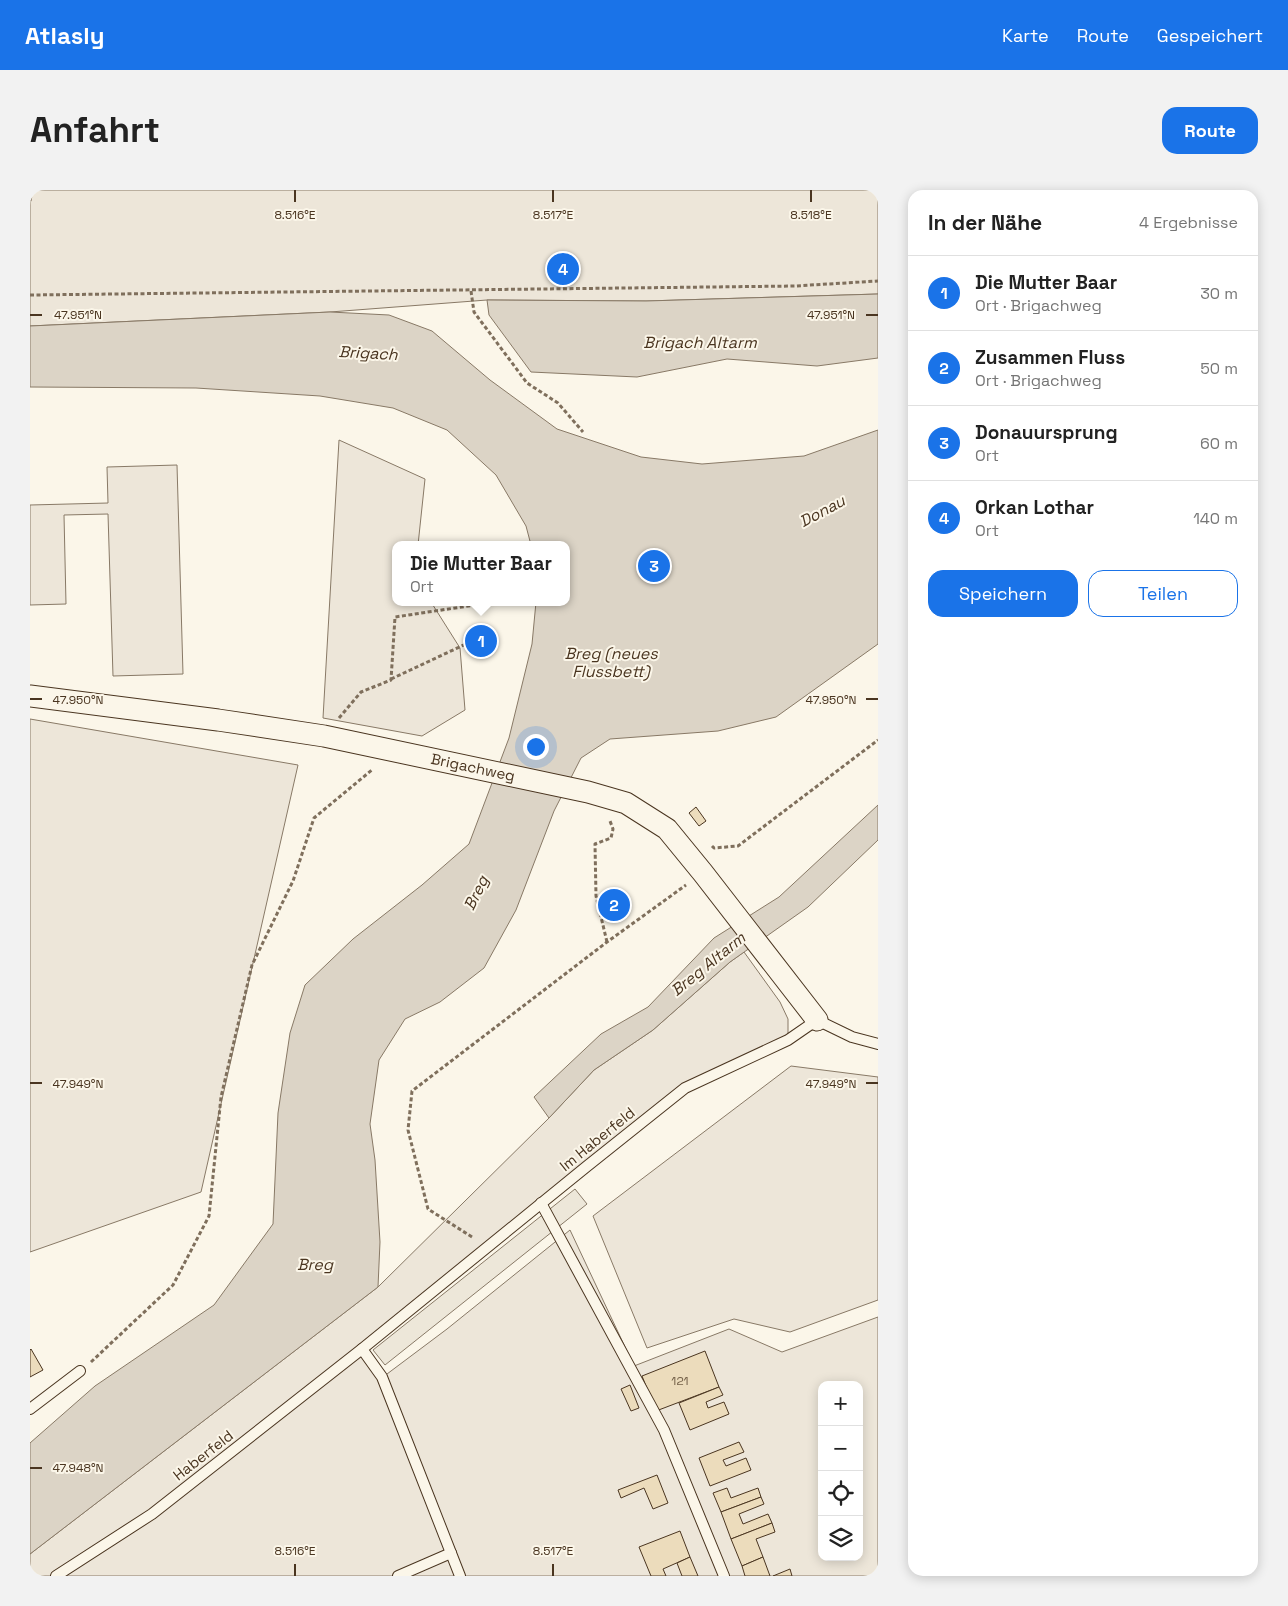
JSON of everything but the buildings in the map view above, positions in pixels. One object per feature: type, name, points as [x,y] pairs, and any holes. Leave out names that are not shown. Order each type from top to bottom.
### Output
[{"type":"street","name":"Brigachweg","points":[[30,696],[324,736],[472,766],[626,803],[667,830],[703,873],[791,989],[817,1020]]},
{"type":"lane","points":[[817,1020],[852,1036],[878,1044]]},
{"type":"lane","name":"Im Haberfeld","points":[[362,1349],[685,1088],[788,1040],[817,1020]]},
{"type":"lane","points":[[541,1203],[664,1430],[724,1576]]},
{"type":"lane","points":[[362,1349],[382,1377],[460,1576]]},
{"type":"lane","name":"Haberfeld","points":[[56,1576],[152,1514],[362,1349]]},
{"type":"lane","points":[[30,1409],[80,1371]]},
{"type":"lane","points":[[398,1576],[451,1553]]},
{"type":"path","points":[[30,201],[32,190]]},
{"type":"path","points":[[30,295],[796,286],[878,281]]},
{"type":"path","points":[[470,291],[474,312],[526,383],[558,403],[583,432]]},
{"type":"path","points":[[391,680],[395,617],[468,606]]},
{"type":"path","points":[[324,736],[361,692],[391,680],[483,636]]},
{"type":"path","points":[[708,843],[714,848],[738,846],[878,740]]},
{"type":"path","points":[[80,1371],[173,1286],[209,1216],[222,1097],[252,965],[293,880],[314,818],[394,751]]},
{"type":"path","points":[[594,794],[613,829],[611,838],[595,844],[596,896],[607,942]]},
{"type":"path","points":[[488,1248],[428,1209],[408,1130],[412,1091],[607,942],[703,873]]},
{"type":"shaded area","points":[[30,190],[878,190],[878,294],[646,301],[487,300],[330,312],[30,326]]},
{"type":"shaded area","points":[[339,440],[425,479],[418,541],[392,541],[392,606],[434,606],[460,648],[465,710],[422,736],[323,718]]},
{"type":"shaded area","points":[[177,465],[183,674],[113,676],[108,514],[64,515],[66,604],[30,605],[30,505],[108,503],[107,467]]},
{"type":"shaded area","points":[[30,719],[298,765],[201,1192],[30,1252]]},
{"type":"shaded area","points":[[744,952],[780,1002],[788,1019],[788,1040],[685,1088],[363,1349],[383,1377],[447,1329],[570,1230],[634,1366],[729,1329],[782,1352],[878,1317],[878,1576],[30,1576],[30,1554],[378,1287],[549,1118],[594,1070],[653,1030],[730,962]]},
{"type":"shaded area","points":[[791,1066],[878,1077],[878,1300],[790,1332],[734,1319],[647,1348],[593,1216]]},
{"type":"shaded area","points":[[575,1189],[587,1204],[385,1365],[373,1350]]},
{"type":"water","name":"Brigach Altarm","points":[[878,294],[878,358],[817,366],[727,359],[637,377],[531,372],[489,315],[487,300],[646,301]]},
{"type":"water","points":[[330,312],[389,315],[432,331],[490,380],[557,429],[641,457],[702,464],[804,456],[878,430],[878,644],[776,717],[718,731],[610,739],[581,758],[554,811],[516,910],[484,968],[440,1002],[405,1019],[379,1060],[370,1124],[375,1160],[380,1242],[378,1287],[30,1554],[30,1443],[95,1386],[214,1305],[273,1224],[278,1113],[290,1033],[305,985],[353,939],[422,885],[469,844],[509,738],[532,644],[536,606],[570,606],[570,541],[530,541],[526,526],[496,475],[447,430],[393,408],[320,396],[196,388],[30,387],[30,326]]},
{"type":"water","name":"Breg Altarm","points":[[878,805],[878,840],[808,907],[730,962],[653,1030],[594,1070],[549,1118],[534,1097],[601,1034],[648,1007],[714,938],[779,897]]},
{"type":"place","name":"Orkan Lothar","points":[[563,269]]},
{"type":"place","name":"Donauursprung","points":[[654,566]]},
{"type":"place","name":"Die Mutter Baar","points":[[481,641]]},
{"type":"place","name":"Zusammen Fluss","points":[[614,905]]},
{"type":"water label","name":"Brigach","points":[[368,353]]},
{"type":"water label","name":"Donau","points":[[822,511]]},
{"type":"water label","name":"Breg (neues Flussbett)","points":[[611,662]]},
{"type":"water label","name":"Breg","points":[[476,893]]},
{"type":"water label","name":"Breg","points":[[315,1264]]}]
